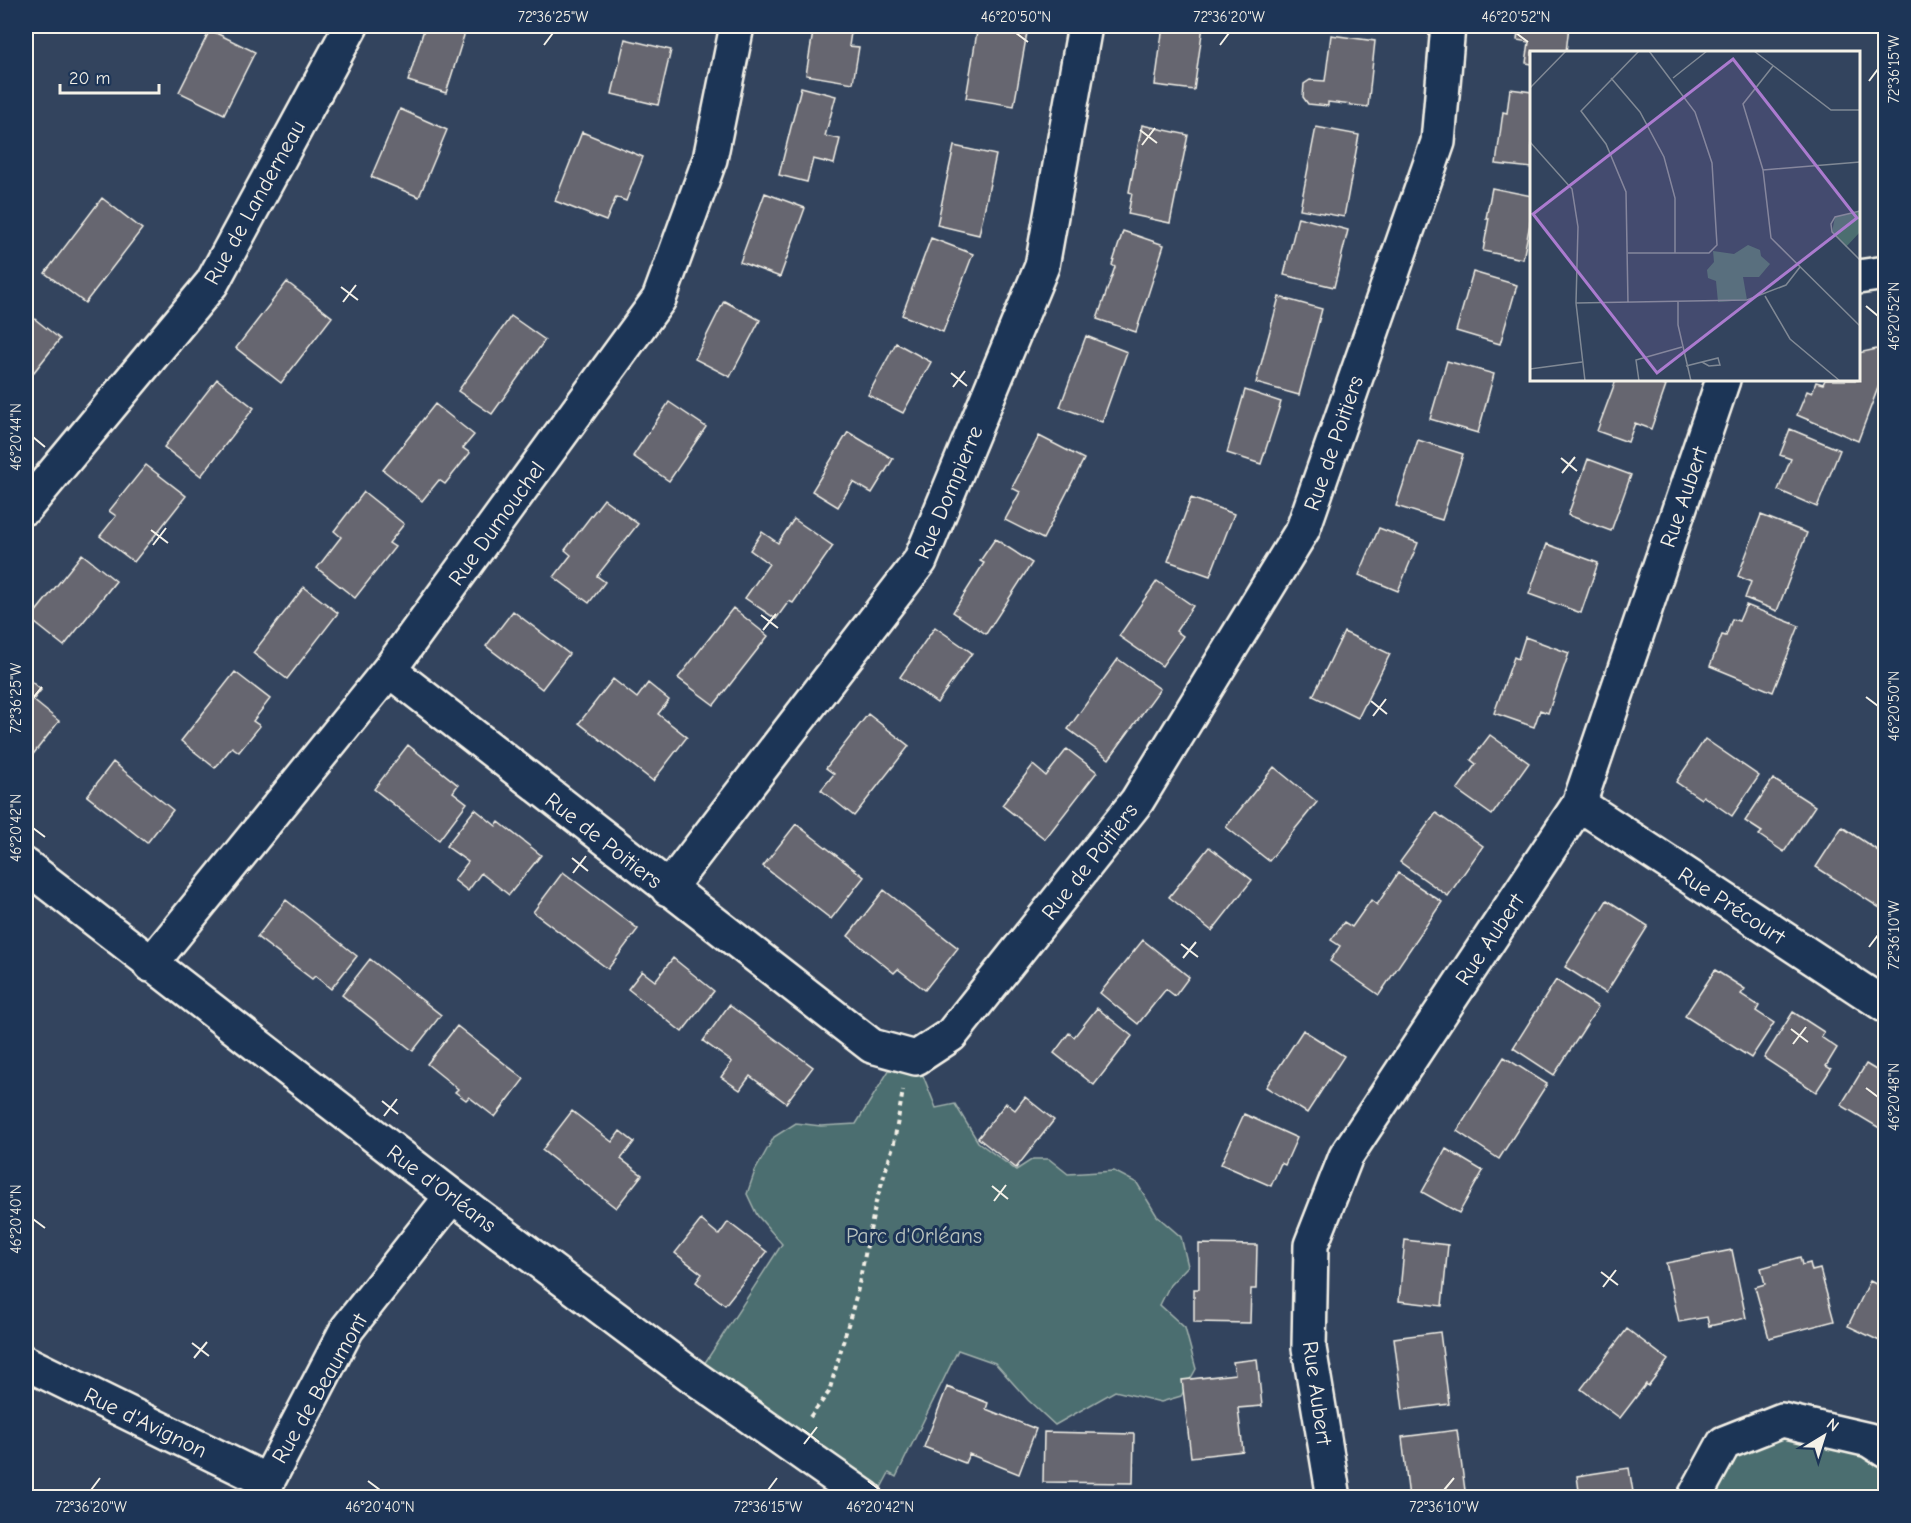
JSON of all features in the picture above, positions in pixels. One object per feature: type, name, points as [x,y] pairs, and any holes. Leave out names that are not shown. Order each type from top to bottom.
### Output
[{"type":"street","name":"Rue de Landerneau","points":[[26,507],[212,283],[351,26]]},
{"type":"street","name":"Rue Dumouchel","points":[[150,965],[389,670],[659,298],[710,159],[737,26]]},
{"type":"street","name":"Rue Dompierre","points":[[668,889],[920,561],[1042,267],[1085,26]]},
{"type":"street","name":"Rue de Poitiers","points":[[389,670],[872,1046],[916,1058],[951,1035],[1137,801],[1303,529],[1438,142],[1448,26]]},
{"type":"street","points":[[1860,277],[1886,273]]},
{"type":"street","name":"Rue Aubert","points":[[1334,1497],[1309,1348],[1311,1245],[1346,1156],[1579,804],[1723,381]]},
{"type":"street","name":"Rue Précourt","points":[[1579,804],[1886,1006]]},
{"type":"street","name":"Rue d'Orléans","points":[[26,866],[150,965],[452,1196],[695,1378],[866,1497]]},
{"type":"street","name":"Rue de Beaumont","points":[[263,1489],[347,1329],[452,1196]]},
{"type":"street","name":"Rue d'Avignon","points":[[26,1363],[263,1489]]},
{"type":"street","points":[[1694,1497],[1724,1443],[1782,1420],[1869,1440],[1886,1450]]},
{"type":"path","points":[[789,1445],[829,1392],[857,1293],[876,1202],[894,1143],[910,1056]]},
{"type":"green space","name":"Parc d'Orléans","points":[[899,1054],[916,1058],[936,1108],[955,1104],[978,1142],[1016,1170],[1033,1159],[1049,1159],[1068,1174],[1114,1171],[1137,1183],[1157,1216],[1181,1237],[1188,1266],[1170,1285],[1160,1305],[1185,1328],[1196,1369],[1181,1396],[1161,1402],[1115,1391],[1055,1425],[1028,1400],[995,1363],[958,1350],[896,1477],[889,1473],[876,1497],[695,1378],[782,1244],[757,1215],[747,1194],[755,1171],[774,1137],[796,1123],[821,1126],[856,1124]]},
{"type":"green space","points":[[1782,1420],[1885,1451],[1885,1497],[1694,1498],[1724,1443]]},
{"type":"building","points":[[425,26],[467,26],[446,93],[408,81]]},
{"type":"building","points":[[814,26],[852,26],[849,46],[859,47],[853,83],[806,75]]},
{"type":"building","points":[[978,26],[1027,33],[1014,106],[966,98]]},
{"type":"building","points":[[1163,26],[1203,26],[1194,90],[1155,85]]},
{"type":"building","points":[[1519,26],[1569,26],[1566,51],[1530,51],[1530,64],[1526,63],[1529,42],[1517,40]]},
{"type":"building","points":[[210,30],[255,52],[224,114],[179,92]]},
{"type":"building","points":[[1331,35],[1375,41],[1368,107],[1328,102],[1328,106],[1308,104],[1303,97],[1304,84],[1310,80],[1325,81]]},
{"type":"building","points":[[625,39],[671,50],[658,105],[612,94]]},
{"type":"building","points":[[801,87],[836,96],[825,136],[840,139],[834,164],[813,159],[807,182],[779,175]]},
{"type":"building","points":[[1510,89],[1530,92],[1530,168],[1496,164],[1503,112],[1507,113]]},
{"type":"building","points":[[400,109],[447,130],[419,197],[371,177]]},
{"type":"building","points":[[1142,125],[1188,135],[1170,223],[1128,214],[1132,193],[1129,192]]},
{"type":"building","points":[[1316,127],[1359,135],[1344,217],[1300,209]]},
{"type":"building","points":[[582,132],[643,157],[626,201],[616,197],[606,221],[555,201]]},
{"type":"building","points":[[954,146],[996,155],[979,235],[937,225]]},
{"type":"building","points":[[1492,188],[1530,196],[1530,224],[1523,259],[1483,251],[1489,218],[1486,218]]},
{"type":"building","points":[[765,193],[805,208],[780,277],[740,262]]},
{"type":"building","points":[[102,198],[142,229],[85,303],[45,273]]},
{"type":"building","points":[[1298,217],[1348,230],[1334,287],[1284,275]]},
{"type":"building","points":[[1123,231],[1164,245],[1136,332],[1097,319],[1115,267],[1112,265]]},
{"type":"building","points":[[931,238],[973,254],[943,332],[902,315]]},
{"type":"building","points":[[1473,272],[1517,285],[1500,344],[1456,331]]},
{"type":"building","points":[[287,282],[332,317],[281,383],[236,348]]},
{"type":"building","points":[[1279,297],[1322,309],[1299,395],[1256,383]]},
{"type":"building","points":[[724,301],[760,320],[730,377],[695,359]]},
{"type":"building","points":[[26,312],[60,339],[26,382]]},
{"type":"building","points":[[511,316],[545,340],[492,414],[458,391]]},
{"type":"building","points":[[1086,336],[1127,352],[1102,422],[1060,407]]},
{"type":"building","points":[[896,343],[931,362],[903,413],[868,395]]},
{"type":"building","points":[[1886,347],[1886,377],[1882,377],[1858,441],[1797,415],[1807,391],[1812,393],[1816,382],[1823,384],[1824,381],[1860,381],[1860,353]]},
{"type":"building","points":[[1447,361],[1494,374],[1478,433],[1430,419]]},
{"type":"building","points":[[217,379],[254,408],[201,476],[164,447]]},
{"type":"building","points":[[1616,381],[1651,381],[1666,386],[1651,429],[1635,423],[1628,442],[1597,431]]},
{"type":"building","points":[[1245,390],[1281,402],[1261,464],[1227,453]]},
{"type":"building","points":[[669,402],[706,427],[669,481],[633,456]]},
{"type":"building","points":[[435,404],[474,435],[463,448],[470,453],[445,484],[439,480],[422,501],[383,470]]},
{"type":"building","points":[[1790,429],[1840,450],[1817,507],[1778,490],[1791,459],[1780,455]]},
{"type":"building","points":[[848,432],[893,459],[872,493],[853,482],[838,507],[812,491]]},
{"type":"building","points":[[1039,436],[1084,459],[1043,539],[1005,520],[1020,492],[1012,488]]},
{"type":"building","points":[[1418,440],[1463,454],[1442,520],[1396,506]]},
{"type":"building","points":[[1588,459],[1631,475],[1611,531],[1568,515]]},
{"type":"building","points":[[146,465],[186,496],[134,562],[100,536],[116,516],[109,511]]},
{"type":"building","points":[[364,492],[404,524],[389,543],[395,547],[355,598],[317,568],[341,537],[334,531]]},
{"type":"building","points":[[1191,498],[1234,514],[1210,576],[1168,561]]},
{"type":"building","points":[[604,499],[638,524],[597,576],[605,582],[589,603],[554,577],[571,555],[565,550]]},
{"type":"building","points":[[1761,515],[1807,533],[1777,611],[1745,598],[1751,582],[1738,576]]},
{"type":"building","points":[[794,519],[833,546],[793,603],[789,601],[776,619],[745,598],[769,564],[750,550],[762,532],[778,543]]},
{"type":"building","points":[[1379,528],[1418,543],[1398,591],[1359,575]]},
{"type":"building","points":[[995,539],[1032,563],[986,634],[953,612],[984,563],[980,561]]},
{"type":"building","points":[[1547,544],[1598,563],[1581,613],[1529,594]]},
{"type":"building","points":[[82,554],[116,581],[64,646],[30,619]]},
{"type":"building","points":[[1157,581],[1193,606],[1176,631],[1183,636],[1162,666],[1119,636]]},
{"type":"building","points":[[304,587],[338,613],[287,679],[253,653]]},
{"type":"building","points":[[1746,605],[1799,626],[1773,692],[1710,666],[1722,635],[1726,636],[1732,619],[1739,621]]},
{"type":"building","points":[[733,608],[768,636],[714,705],[678,678]]},
{"type":"building","points":[[513,611],[569,654],[542,689],[486,646]]},
{"type":"building","points":[[935,627],[972,653],[937,703],[900,677]]},
{"type":"building","points":[[1344,632],[1390,654],[1358,718],[1313,696]]},
{"type":"building","points":[[1525,637],[1569,653],[1548,713],[1540,710],[1534,727],[1494,713],[1514,657],[1518,659]]},
{"type":"building","points":[[1118,659],[1160,689],[1109,759],[1068,729]]},
{"type":"building","points":[[235,672],[270,699],[253,721],[260,726],[239,752],[232,747],[215,768],[181,741]]},
{"type":"building","points":[[26,677],[41,690],[33,700],[59,721],[31,757],[26,753]]},
{"type":"building","points":[[613,679],[637,698],[648,683],[669,700],[658,714],[687,737],[653,781],[579,723]]},
{"type":"building","points":[[868,714],[909,746],[854,816],[821,790],[834,774],[826,768]]},
{"type":"building","points":[[1490,735],[1529,763],[1492,815],[1457,790],[1476,764],[1471,760]]},
{"type":"building","points":[[1705,739],[1759,776],[1732,816],[1703,796],[1701,799],[1676,782]]},
{"type":"building","points":[[408,745],[458,785],[453,792],[467,803],[439,840],[374,789]]},
{"type":"building","points":[[1067,749],[1097,772],[1045,839],[1002,805],[1033,765],[1046,776]]},
{"type":"building","points":[[113,762],[173,810],[147,843],[87,796]]},
{"type":"building","points":[[1274,767],[1317,802],[1269,861],[1226,827]]},
{"type":"building","points":[[1773,779],[1815,806],[1784,852],[1759,835],[1762,832],[1745,821]]},
{"type":"building","points":[[475,809],[496,826],[499,822],[541,855],[509,895],[481,873],[468,891],[454,880],[468,862],[446,846]]},
{"type":"building","points":[[1436,813],[1483,846],[1448,896],[1400,862]]},
{"type":"building","points":[[796,824],[864,877],[831,919],[763,866]]},
{"type":"building","points":[[1842,827],[1886,856],[1886,912],[1816,867]]},
{"type":"building","points":[[1209,847],[1252,880],[1212,931],[1169,897]]},
{"type":"building","points":[[563,872],[638,929],[608,969],[533,912]]},
{"type":"building","points":[[1398,873],[1442,902],[1379,995],[1330,961],[1340,946],[1331,940],[1344,922],[1352,927],[1371,900],[1377,905]]},
{"type":"building","points":[[884,890],[958,948],[925,990],[898,969],[894,973],[848,936]]},
{"type":"building","points":[[286,900],[357,956],[331,989],[315,976],[312,979],[257,937]]},
{"type":"building","points":[[1607,900],[1648,926],[1606,993],[1565,967]]},
{"type":"building","points":[[1143,940],[1189,977],[1175,996],[1166,989],[1138,1024],[1100,993]]},
{"type":"building","points":[[673,958],[714,991],[682,1032],[628,989],[642,971],[655,981]]},
{"type":"building","points":[[370,959],[441,1015],[413,1051],[342,995]]},
{"type":"building","points":[[1715,970],[1745,989],[1741,994],[1759,1006],[1756,1011],[1774,1023],[1751,1058],[1685,1016]]},
{"type":"building","points":[[1556,980],[1598,1007],[1554,1075],[1513,1048]]},
{"type":"building","points":[[729,1005],[813,1067],[786,1103],[750,1076],[740,1090],[721,1077],[732,1062],[703,1041]]},
{"type":"building","points":[[1097,1008],[1132,1036],[1094,1085],[1054,1053],[1069,1033],[1074,1037]]},
{"type":"building","points":[[1793,1012],[1824,1032],[1821,1037],[1837,1048],[1826,1066],[1831,1069],[1816,1092],[1764,1058]]},
{"type":"building","points":[[457,1026],[524,1079],[495,1117],[469,1097],[466,1100],[455,1092],[458,1089],[427,1064]]},
{"type":"building","points":[[1303,1030],[1344,1056],[1307,1113],[1266,1087]]},
{"type":"building","points":[[1504,1057],[1547,1084],[1499,1159],[1457,1131]]},
{"type":"building","points":[[1866,1064],[1886,1076],[1886,1132],[1841,1105]]},
{"type":"building","points":[[1025,1097],[1054,1120],[1016,1168],[978,1138],[1006,1103],[1015,1110]]},
{"type":"building","points":[[572,1111],[612,1142],[620,1131],[634,1142],[621,1159],[642,1175],[616,1208],[542,1150]]},
{"type":"building","points":[[1244,1114],[1297,1138],[1285,1165],[1281,1163],[1271,1186],[1221,1164]]},
{"type":"building","points":[[1446,1149],[1483,1171],[1459,1213],[1422,1192]]},
{"type":"building","points":[[701,1220],[719,1235],[728,1222],[767,1252],[725,1305],[696,1282],[702,1274],[675,1253]]},
{"type":"building","points":[[1405,1240],[1448,1245],[1442,1306],[1399,1301]]},
{"type":"building","points":[[1199,1244],[1257,1245],[1256,1289],[1251,1289],[1250,1323],[1194,1322],[1194,1289],[1199,1289]]},
{"type":"building","points":[[1732,1250],[1746,1318],[1709,1326],[1707,1317],[1679,1322],[1666,1263]]},
{"type":"building","points":[[1800,1257],[1802,1265],[1810,1263],[1812,1271],[1820,1269],[1834,1321],[1769,1338],[1755,1287],[1765,1284],[1761,1268]]},
{"type":"building","points":[[1870,1281],[1886,1289],[1886,1344],[1848,1326]]},
{"type":"building","points":[[1627,1329],[1668,1360],[1620,1418],[1581,1389]]},
{"type":"building","points":[[1440,1332],[1449,1404],[1403,1410],[1394,1338]]},
{"type":"building","points":[[1257,1359],[1262,1406],[1238,1408],[1243,1451],[1191,1457],[1182,1380],[1235,1374],[1233,1362]]},
{"type":"building","points":[[947,1387],[988,1403],[986,1409],[1036,1429],[1019,1474],[969,1454],[965,1463],[924,1447]]},
{"type":"building","points":[[1457,1430],[1466,1498],[1409,1498],[1402,1437]]},
{"type":"building","points":[[1044,1432],[1134,1434],[1133,1483],[1043,1482]]},
{"type":"building","points":[[1629,1468],[1634,1498],[1580,1498],[1577,1476]]}]
